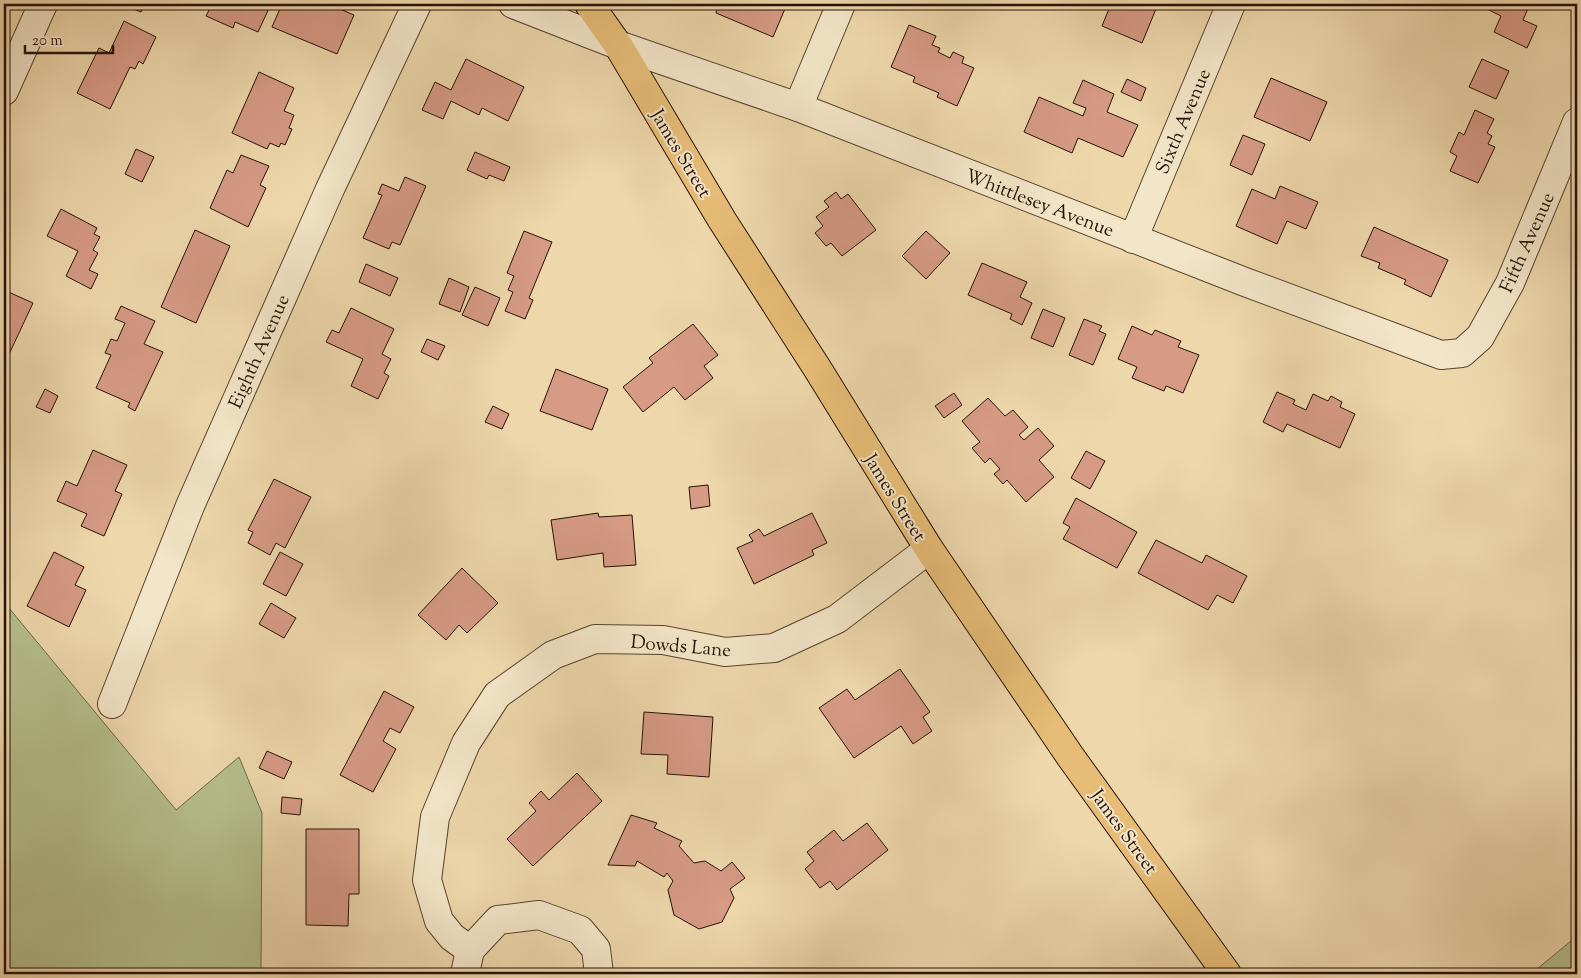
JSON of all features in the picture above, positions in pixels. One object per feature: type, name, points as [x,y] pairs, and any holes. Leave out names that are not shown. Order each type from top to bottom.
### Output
[{"type":"main road","name":"James Street","points":[[589,4],[618,45],[722,220],[817,368],[928,549],[1070,756],[1227,974]]},
{"type":"street","points":[[4,91],[43,4]]},
{"type":"street","name":"Eighth Avenue","points":[[112,704],[194,497],[330,189],[416,4]]},
{"type":"street","name":"Whittlesey Avenue","points":[[513,4],[618,45],[798,107],[1133,239],[1442,355],[1462,353]]},
{"type":"street","points":[[798,107],[841,4]]},
{"type":"street","name":"Sixth Avenue","points":[[1133,239],[1231,4]]},
{"type":"street","name":"Fifth Avenue","points":[[1462,353],[1480,337],[1510,283],[1577,122]]},
{"type":"street","name":"Dowds Lane","points":[[599,974],[596,949],[580,930],[539,915],[498,920],[468,962],[438,921],[427,880],[435,817],[466,743],[497,695],[553,654],[595,639],[664,640],[725,652],[774,648],[837,618],[928,549]]},
{"type":"green space","points":[[4,602],[176,810],[239,757],[262,813],[262,974],[4,974]]},
{"type":"green space","points":[[1577,936],[1577,974],[1531,974]]},
{"type":"building","points":[[121,4],[145,4],[141,12]]},
{"type":"building","points":[[196,4],[271,4],[258,32],[235,22],[233,28],[206,16],[209,10]]},
{"type":"building","points":[[282,4],[328,4],[354,15],[337,54],[272,27]]},
{"type":"building","points":[[705,4],[787,4],[773,37],[716,13],[717,9]]},
{"type":"building","points":[[1111,4],[1158,4],[1142,43],[1102,26]]},
{"type":"building","points":[[1490,4],[1530,4],[1523,20],[1537,26],[1527,48],[1494,32],[1501,16],[1487,9]]},
{"type":"building","points":[[124,21],[156,37],[143,64],[139,61],[135,69],[130,67],[110,109],[77,93],[99,48],[109,53]]},
{"type":"building","points":[[909,25],[936,36],[932,45],[940,48],[938,52],[950,58],[953,52],[964,57],[962,63],[974,68],[957,106],[937,97],[939,93],[913,82],[915,77],[891,67]]},
{"type":"building","points":[[466,59],[524,87],[508,121],[482,108],[479,115],[451,101],[443,119],[422,110],[435,82],[451,90]]},
{"type":"building","points":[[1482,59],[1509,71],[1496,99],[1469,87]]},
{"type":"building","points":[[259,72],[294,88],[284,111],[294,115],[289,128],[292,129],[285,145],[281,143],[279,147],[270,143],[267,149],[232,133]]},
{"type":"building","points":[[1271,78],[1327,102],[1310,141],[1254,117]]},
{"type":"building","points":[[1127,79],[1146,88],[1141,101],[1121,92]]},
{"type":"building","points":[[1083,80],[1114,94],[1107,112],[1138,125],[1123,157],[1078,138],[1072,153],[1024,132],[1039,97],[1083,116],[1086,108],[1073,103]]},
{"type":"building","points":[[1475,110],[1494,119],[1487,133],[1492,136],[1488,144],[1495,147],[1478,183],[1450,171],[1457,156],[1450,152],[1459,132],[1464,135]]},
{"type":"building","points":[[1243,135],[1265,144],[1252,175],[1230,165]]},
{"type":"building","points":[[136,149],[154,157],[142,182],[125,174]]},
{"type":"building","points":[[475,152],[510,167],[504,181],[489,175],[487,179],[467,170]]},
{"type":"building","points":[[241,155],[269,166],[260,185],[266,188],[248,227],[210,208],[227,170],[233,173]]},
{"type":"building","points":[[405,177],[426,186],[400,245],[392,242],[389,249],[363,238],[382,195],[378,194],[382,184],[399,191]]},
{"type":"building","points":[[1280,186],[1318,202],[1306,229],[1287,221],[1277,244],[1236,226],[1252,189],[1275,199]]},
{"type":"building","points":[[836,192],[841,199],[848,194],[876,230],[842,256],[831,243],[826,246],[815,233],[823,226],[816,217],[829,207],[824,201]]},
{"type":"building","points":[[61,209],[97,228],[94,234],[100,237],[93,250],[98,253],[89,270],[98,274],[91,289],[66,276],[78,251],[47,236]]},
{"type":"building","points":[[1374,227],[1448,260],[1431,297],[1404,284],[1406,280],[1378,268],[1380,263],[1361,256]]},
{"type":"building","points":[[195,230],[230,246],[196,323],[161,307]]},
{"type":"building","points":[[524,231],[552,242],[529,298],[533,300],[525,319],[505,311],[513,292],[508,290],[514,276],[507,273]]},
{"type":"building","points":[[926,231],[950,253],[926,279],[902,256]]},
{"type":"building","points":[[982,263],[1027,282],[1020,297],[1032,303],[1022,325],[1010,319],[1012,314],[968,295]]},
{"type":"building","points":[[366,264],[398,278],[390,296],[359,282]]},
{"type":"building","points":[[449,278],[469,287],[460,312],[439,304]]},
{"type":"building","points":[[475,287],[500,298],[488,326],[462,315]]},
{"type":"building","points":[[4,290],[33,303],[4,365]]},
{"type":"building","points":[[121,306],[155,321],[144,344],[163,352],[135,411],[128,407],[130,403],[96,388],[111,355],[105,353],[111,339],[117,341],[125,323],[115,319]]},
{"type":"building","points":[[351,308],[394,329],[382,354],[391,359],[384,373],[389,376],[378,399],[351,386],[363,359],[326,342],[332,330],[339,333]]},
{"type":"building","points":[[1043,309],[1065,318],[1053,347],[1031,338]]},
{"type":"building","points":[[1084,319],[1102,326],[1099,331],[1106,334],[1093,365],[1069,355]]},
{"type":"building","points":[[693,324],[718,355],[704,366],[713,378],[685,400],[674,387],[643,412],[623,387],[653,363],[649,358]]},
{"type":"building","points":[[1132,326],[1152,335],[1155,330],[1181,341],[1178,347],[1199,355],[1183,393],[1166,386],[1164,391],[1132,378],[1137,367],[1118,359]]},
{"type":"building","points":[[427,339],[445,346],[438,360],[421,352]]},
{"type":"building","points":[[556,369],[608,389],[592,430],[540,411]]},
{"type":"building","points":[[45,389],[58,396],[50,413],[36,407]]},
{"type":"building","points":[[1277,392],[1295,400],[1293,404],[1306,410],[1313,394],[1328,401],[1331,396],[1342,402],[1340,407],[1355,414],[1340,448],[1287,424],[1283,432],[1263,422]]},
{"type":"building","points":[[954,393],[962,405],[944,418],[935,406]]},
{"type":"building","points":[[988,398],[1005,416],[1013,410],[1028,427],[1019,435],[1024,440],[1038,428],[1054,446],[1039,460],[1054,477],[1026,502],[1007,480],[1003,484],[994,474],[1000,469],[990,458],[985,463],[972,448],[980,442],[962,421]]},
{"type":"building","points":[[493,406],[509,414],[502,429],[485,422]]},
{"type":"building","points":[[93,450],[127,465],[115,491],[122,494],[104,536],[81,526],[87,514],[57,501],[66,481],[77,486]]},
{"type":"building","points":[[1086,451],[1105,461],[1090,489],[1071,478]]},
{"type":"building","points":[[274,479],[311,497],[285,548],[276,543],[270,555],[248,543],[253,532],[248,530]]},
{"type":"building","points":[[708,485],[710,506],[691,509],[689,487]]},
{"type":"building","points":[[1076,498],[1137,532],[1117,568],[1063,539],[1070,527],[1063,523]]},
{"type":"building","points":[[598,513],[599,517],[632,515],[636,565],[604,567],[603,553],[557,560],[551,520]]},
{"type":"building","points":[[812,513],[827,543],[812,550],[814,555],[754,584],[737,548],[753,541],[749,535],[759,529],[764,536]]},
{"type":"building","points":[[1156,540],[1202,563],[1206,555],[1247,576],[1233,603],[1217,595],[1208,610],[1138,573]]},
{"type":"building","points":[[54,552],[84,567],[75,585],[86,590],[69,627],[27,606]]},
{"type":"building","points":[[280,552],[303,564],[286,596],[263,584]]},
{"type":"building","points":[[462,568],[498,603],[467,633],[459,625],[446,640],[418,615]]},
{"type":"building","points":[[271,603],[296,618],[284,638],[259,624]]},
{"type":"building","points":[[900,669],[930,712],[923,717],[932,731],[913,744],[901,726],[854,758],[819,708],[847,689],[855,700]]},
{"type":"building","points":[[384,691],[414,707],[400,733],[390,728],[383,741],[396,749],[373,792],[340,775]]},
{"type":"building","points":[[644,712],[713,717],[709,777],[667,774],[668,755],[641,754]]},
{"type":"building","points":[[267,751],[292,762],[284,779],[259,768]]},
{"type":"building","points":[[577,773],[602,801],[533,866],[507,839],[536,811],[529,803],[541,791],[549,800]]},
{"type":"building","points":[[282,797],[302,799],[300,815],[281,813]]},
{"type":"building","points":[[631,815],[657,823],[654,828],[682,841],[679,846],[694,863],[705,861],[721,871],[732,862],[745,878],[730,889],[734,898],[722,922],[699,929],[674,915],[668,890],[673,881],[667,873],[664,877],[637,861],[635,866],[608,865]]},
{"type":"building","points":[[867,823],[888,850],[837,890],[830,881],[820,888],[805,869],[814,861],[807,852],[834,830],[843,841]]},
{"type":"building","points":[[306,829],[359,829],[359,894],[349,894],[348,926],[306,925]]}]
